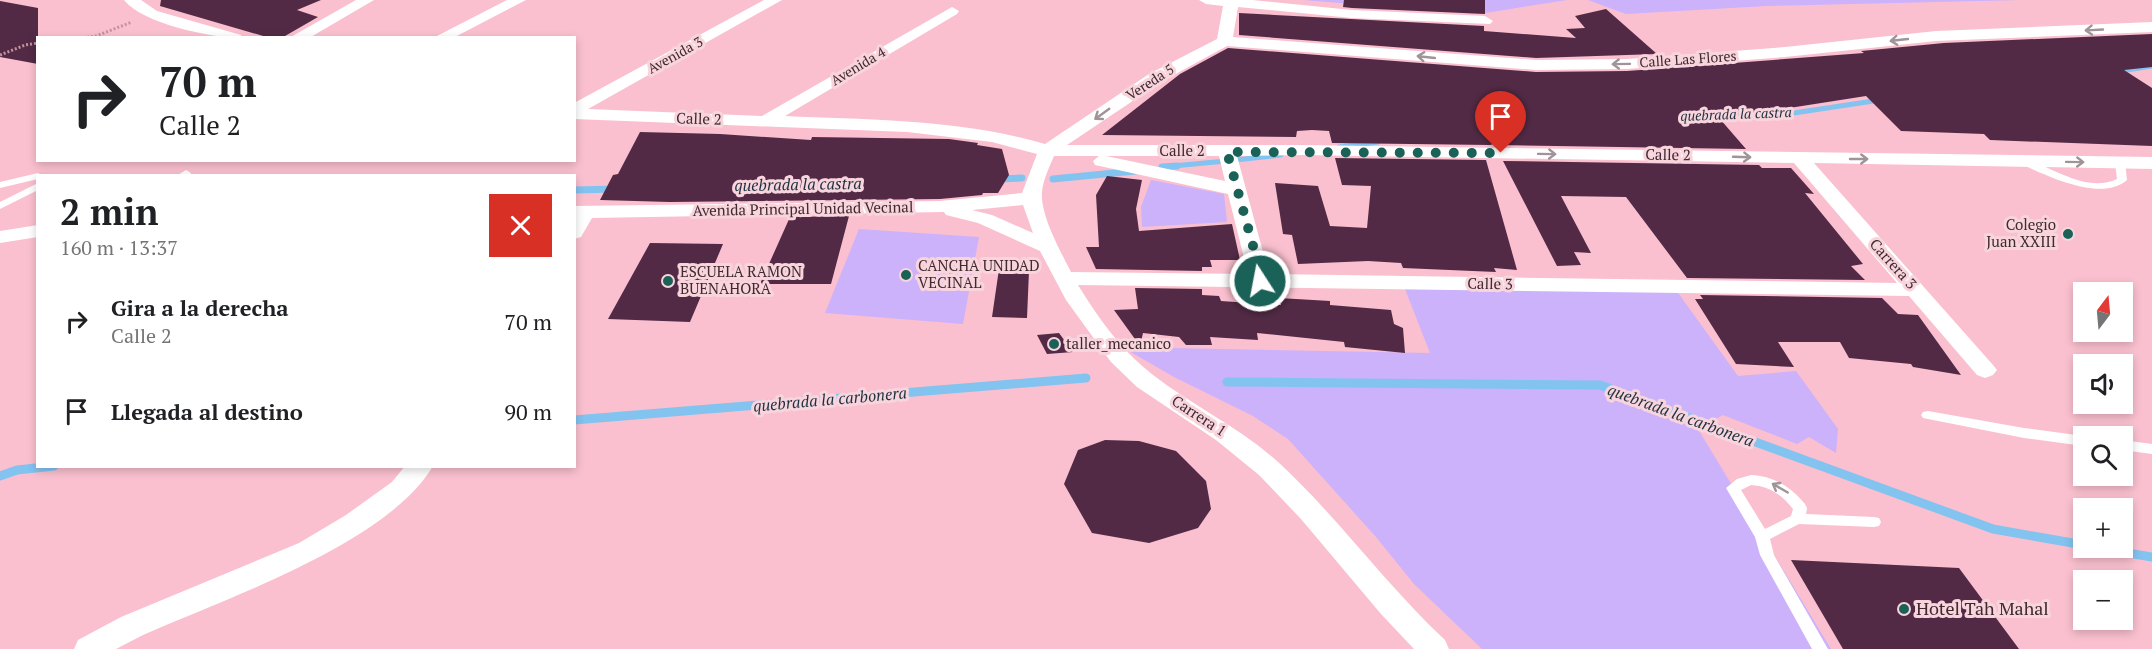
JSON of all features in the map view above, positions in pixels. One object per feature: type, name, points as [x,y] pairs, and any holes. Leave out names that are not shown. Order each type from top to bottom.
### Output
[{"type":"street","points":[[131,0],[152,14],[228,36]]},
{"type":"street","points":[[300,36],[367,0]]},
{"type":"street","points":[[444,36],[519,0]]},
{"type":"street","name":"Avenida 3","points":[[576,109],[776,0]]},
{"type":"street","points":[[1206,0],[1352,14],[1485,21]]},
{"type":"street","points":[[1224,41],[1232,4]]},
{"type":"street","name":"Avenida 4","points":[[765,121],[952,11]]},
{"type":"street","name":"Calle Las Flores","points":[[1224,41],[1524,64],[1627,64],[1785,52],[1936,36],[2152,27]]},
{"type":"street","name":"Vereda 5","points":[[1047,151],[1155,78],[1224,41]]},
{"type":"street","name":"Calle 2","points":[[576,114],[896,126],[975,133],[1022,142],[1047,151],[1346,151],[2152,163]]},
{"type":"street","points":[[1032,198],[1047,151],[1238,190]]},
{"type":"street","points":[[1227,152],[1260,281]]},
{"type":"street","name":"Carrera 3","points":[[1800,159],[1985,370]]},
{"type":"street","name":"Avenida Principal Unidad Vecinal","points":[[580,212],[940,207],[1032,198]]},
{"type":"street","name":"Carrera 1","points":[[1032,198],[1048,247],[1064,278],[1090,319],[1136,374],[1235,441],[1269,469],[1404,622],[1434,649]]},
{"type":"street","points":[[940,207],[985,219],[1048,247]]},
{"type":"street","points":[[0,237],[36,231]]},
{"type":"street","name":"Calle 3","points":[[1064,278],[1917,290]]},
{"type":"street","points":[[89,649],[132,626],[309,551],[356,522],[392,495],[418,468]]},
{"type":"lane","points":[[0,185],[36,176]]},
{"type":"lane","points":[[0,206],[36,187]]},
{"type":"lane","points":[[1928,415],[2073,440]]},
{"type":"lane","points":[[2133,446],[2152,449]]},
{"type":"lane","points":[[1797,519],[1800,508],[1790,494],[1772,483],[1755,479],[1740,482],[1733,489],[1762,537],[1767,555],[1820,649]]},
{"type":"lane","points":[[1762,537],[1797,519],[1874,522]]},
{"type":"path","points":[[96,36],[152,14]]},
{"type":"path","points":[[0,55],[25,45],[36,44]]},
{"type":"shaded area","points":[[1303,0],[1567,0],[1479,14]]},
{"type":"shaded area","points":[[1588,0],[2022,0],[1766,6],[1626,14]]},
{"type":"shaded area","points":[[1151,180],[1224,194],[1227,222],[1142,227],[1141,207]]},
{"type":"shaded area","name":"CANCHA UNIDAD VECINAL","points":[[859,229],[979,237],[963,324],[825,313]]},
{"type":"shaded area","points":[[1405,289],[1676,290],[1738,376],[1796,371],[1838,429],[1836,453],[1809,437],[1797,444],[1723,415],[1698,429],[1831,649],[1482,649],[1414,584],[1376,537],[1288,439],[1253,416],[1174,377],[1122,347],[1430,353]]},
{"type":"building","points":[[161,0],[321,0],[297,10],[318,17],[285,36],[263,36],[160,6]]},
{"type":"building","points":[[1344,0],[1485,0],[1485,14],[1352,8],[1343,7]]},
{"type":"building","points":[[0,1],[38,8],[36,64],[0,57]]},
{"type":"building","points":[[1606,9],[1657,54],[1536,58],[1239,35],[1239,13],[1484,26],[1484,31],[1576,38],[1566,29],[1585,28],[1575,16]]},
{"type":"building","points":[[2152,34],[2152,67],[2124,70],[2152,88],[2152,146],[1990,140],[1984,134],[1901,131],[1866,96],[1720,119],[1746,149],[1332,143],[1329,131],[1312,130],[1297,131],[1296,137],[1102,135],[1180,74],[1228,48],[1536,72],[1627,71],[1864,53],[1861,51],[1944,43]]},
{"type":"building","points":[[640,132],[811,140],[812,137],[949,139],[1002,149],[1009,175],[998,193],[940,199],[670,202],[600,200],[613,175],[618,174]]},
{"type":"building","points":[[1335,158],[1486,160],[1517,270],[1494,268],[1496,272],[1403,268],[1401,263],[1368,261],[1298,264],[1292,235],[1283,234],[1275,183],[1318,186],[1330,226],[1367,228],[1371,186],[1342,185]]},
{"type":"building","points":[[1503,161],[1759,165],[1762,168],[1791,168],[1814,194],[1805,193],[1863,264],[1851,266],[1865,280],[1687,278],[1626,197],[1561,196],[1591,253],[1574,252],[1581,265],[1557,266]]},
{"type":"building","points":[[1107,176],[1142,180],[1136,209],[1139,231],[1232,224],[1240,260],[1210,260],[1212,267],[1202,267],[1202,271],[1096,269],[1086,247],[1099,247],[1096,195]]},
{"type":"building","points":[[849,216],[831,284],[760,284],[790,217]]},
{"type":"building","name":"ESCUELA RAMON BUENAHORA","points":[[650,243],[723,244],[690,322],[608,319]]},
{"type":"building","points":[[999,269],[1029,271],[1027,318],[992,317]]},
{"type":"building","points":[[1135,288],[1202,289],[1202,295],[1219,296],[1221,301],[1281,305],[1279,298],[1330,301],[1330,305],[1391,310],[1394,324],[1403,328],[1405,353],[1345,347],[1344,342],[1257,333],[1258,340],[1210,337],[1212,345],[1186,345],[1179,337],[1143,333],[1140,346],[1114,310],[1138,309]]},
{"type":"building","points":[[1700,295],[1882,298],[1898,314],[1918,315],[1961,375],[1913,367],[1911,364],[1849,358],[1840,342],[1778,342],[1794,367],[1736,364],[1695,299],[1703,299]]},
{"type":"building","name":"taller_mecanico","points":[[1059,333],[1073,352],[1047,354],[1037,335]]},
{"type":"building","points":[[1105,440],[1139,441],[1176,451],[1206,481],[1211,509],[1198,528],[1149,543],[1092,533],[1064,484],[1078,450]]},
{"type":"building","name":"Hotel Tah Mahal","points":[[1791,560],[1959,568],[2019,649],[1843,649]]},
{"type":"waterway","name":"quebrada la castra","points":[[2115,72],[2152,66]]},
{"type":"waterway","name":"quebrada la castra","points":[[1743,114],[1794,113],[1880,100]]},
{"type":"waterway","name":"quebrada la castra","points":[[1339,147],[1378,142]]},
{"type":"waterway","name":"quebrada la castra","points":[[1236,160],[1281,155]]},
{"type":"waterway","name":"quebrada la castra","points":[[1177,166],[1162,167],[1226,161]]},
{"type":"waterway","name":"quebrada la castra","points":[[1053,179],[1135,171]]},
{"type":"waterway","name":"quebrada la castra","points":[[997,179],[1022,178]]},
{"type":"waterway","name":"quebrada la castra","points":[[576,190],[616,189]]},
{"type":"waterway","name":"quebrada la carbonera","points":[[576,420],[1086,378],[1071,379]]},
{"type":"waterway","name":"quebrada la carbonera","points":[[1227,382],[1600,385],[1993,529],[2073,543]]},
{"type":"waterway","name":"quebrada la carbonera","points":[[0,476],[17,470],[36,468]]},
{"type":"waterway","name":"quebrada la carbonera","points":[[2133,554],[2152,557]]},
{"type":"place","name":"Colegio Juan XXIII","points":[[2068,234]]},
{"type":"place","name":"CANCHA UNIDAD VECINAL","points":[[906,275]]},
{"type":"place","name":"ESCUELA RAMON BUENAHORA","points":[[668,281]]},
{"type":"place","name":"taller_mecanico","points":[[1054,344]]},
{"type":"place","name":"Hotel Tah Mahal","points":[[1904,609]]},
{"type":"route","points":[[1260,281],[1255,253],[1227,152],[1302,150],[1501,153]]}]
